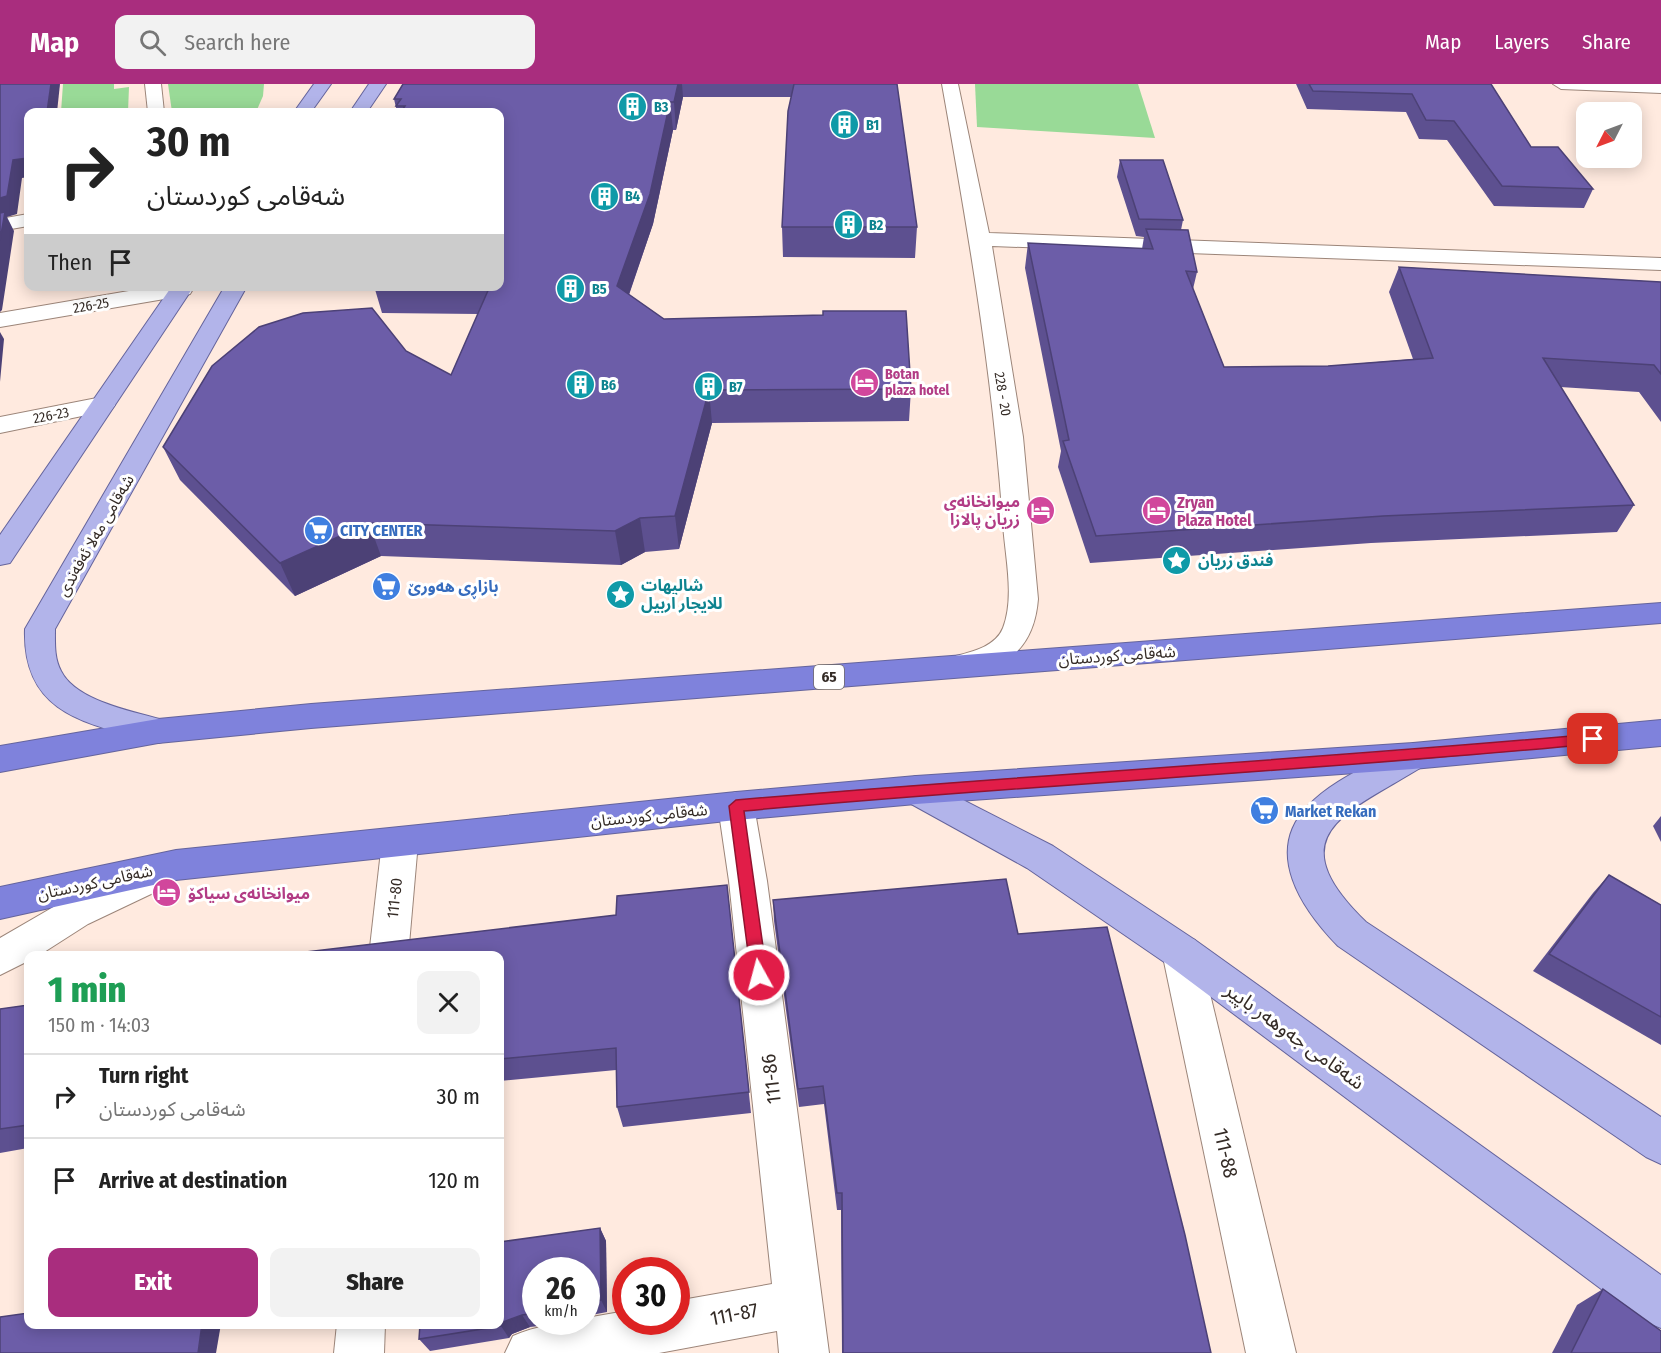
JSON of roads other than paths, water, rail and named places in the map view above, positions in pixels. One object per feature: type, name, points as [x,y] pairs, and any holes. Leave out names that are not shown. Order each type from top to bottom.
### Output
[{"type":"highway","name":"شەقامی کوردستان","points":[[0,759],[158,731],[311,716],[1661,613]]},
{"type":"highway","name":"شەقامی کوردستان","points":[[0,903],[176,865],[736,806],[916,790],[1413,756],[1661,733]]},
{"type":"main road","points":[[361,108],[378,84]]},
{"type":"main road","points":[[304,108],[315,88]]},
{"type":"main road","name":"شەقامی مەلا ئەفەندی","points":[[158,731],[88,711],[62,696],[43,671],[39,641],[46,619],[178,338],[183,291]]},
{"type":"main road","name":"شەقامی مەلا ئەفەندی","points":[[0,556],[102,405],[230,291]]},
{"type":"main road","points":[[1413,756],[1332,807],[1319,818],[1310,831],[1306,846],[1306,864],[1320,901],[1352,934],[1661,1142]]},
{"type":"main road","name":"شەقامی جەوهەر باپیر","points":[[916,790],[1040,857],[1181,952],[1661,1304]]},
{"type":"street","points":[[153,84],[156,108]]},
{"type":"street","name":"228 - 20","points":[[950,84],[980,239],[1010,437],[1023,599],[1022,617],[1012,640],[988,658],[955,668]]},
{"type":"street","points":[[1561,84],[1661,88]]},
{"type":"street","points":[[0,225],[24,221]]},
{"type":"street","points":[[980,239],[1661,264]]},
{"type":"street","name":"226-25","points":[[0,320],[166,291]]},
{"type":"street","name":"226-23","points":[[0,425],[102,405]]},
{"type":"street","name":"111-86","points":[[736,806],[748,881],[804,1353]]},
{"type":"street","name":"111-80","points":[[389,951],[400,842]]},
{"type":"street","points":[[0,958],[75,913],[176,865]]},
{"type":"street","name":"111-88","points":[[1181,952],[1271,1353]]},
{"type":"street","name":"111-87","points":[[530,1353],[797,1303]]},
{"type":"street","points":[[359,1353],[361,1329]]},
{"type":"place","name":"B3","points":[[633,107]]},
{"type":"place","name":"B1","points":[[845,125]]},
{"type":"place","name":"B4","points":[[604,196]]},
{"type":"place","name":"B2","points":[[848,225]]},
{"type":"place","name":"B5","points":[[571,289]]},
{"type":"place","name":"Botan plaza hotel","points":[[864,382]]},
{"type":"place","name":"B6","points":[[580,385]]},
{"type":"place","name":"B7","points":[[708,387]]},
{"type":"place","name":"میوانخانەی زریان پالازا","points":[[1041,510]]},
{"type":"place","name":"Zryan Plaza Hotel","points":[[1156,511]]},
{"type":"place","name":"CITY CENTER","points":[[319,530]]},
{"type":"place","name":"فندق زريان","points":[[1177,560]]},
{"type":"place","name":"بازاڕی هەورێ","points":[[387,586]]},
{"type":"place","name":"شاليهات للايجار اربيل","points":[[620,594]]},
{"type":"place","name":"Market Rekan","points":[[1264,811]]},
{"type":"place","name":"میوانخانەی سیاکۆ","points":[[167,893]]}]
